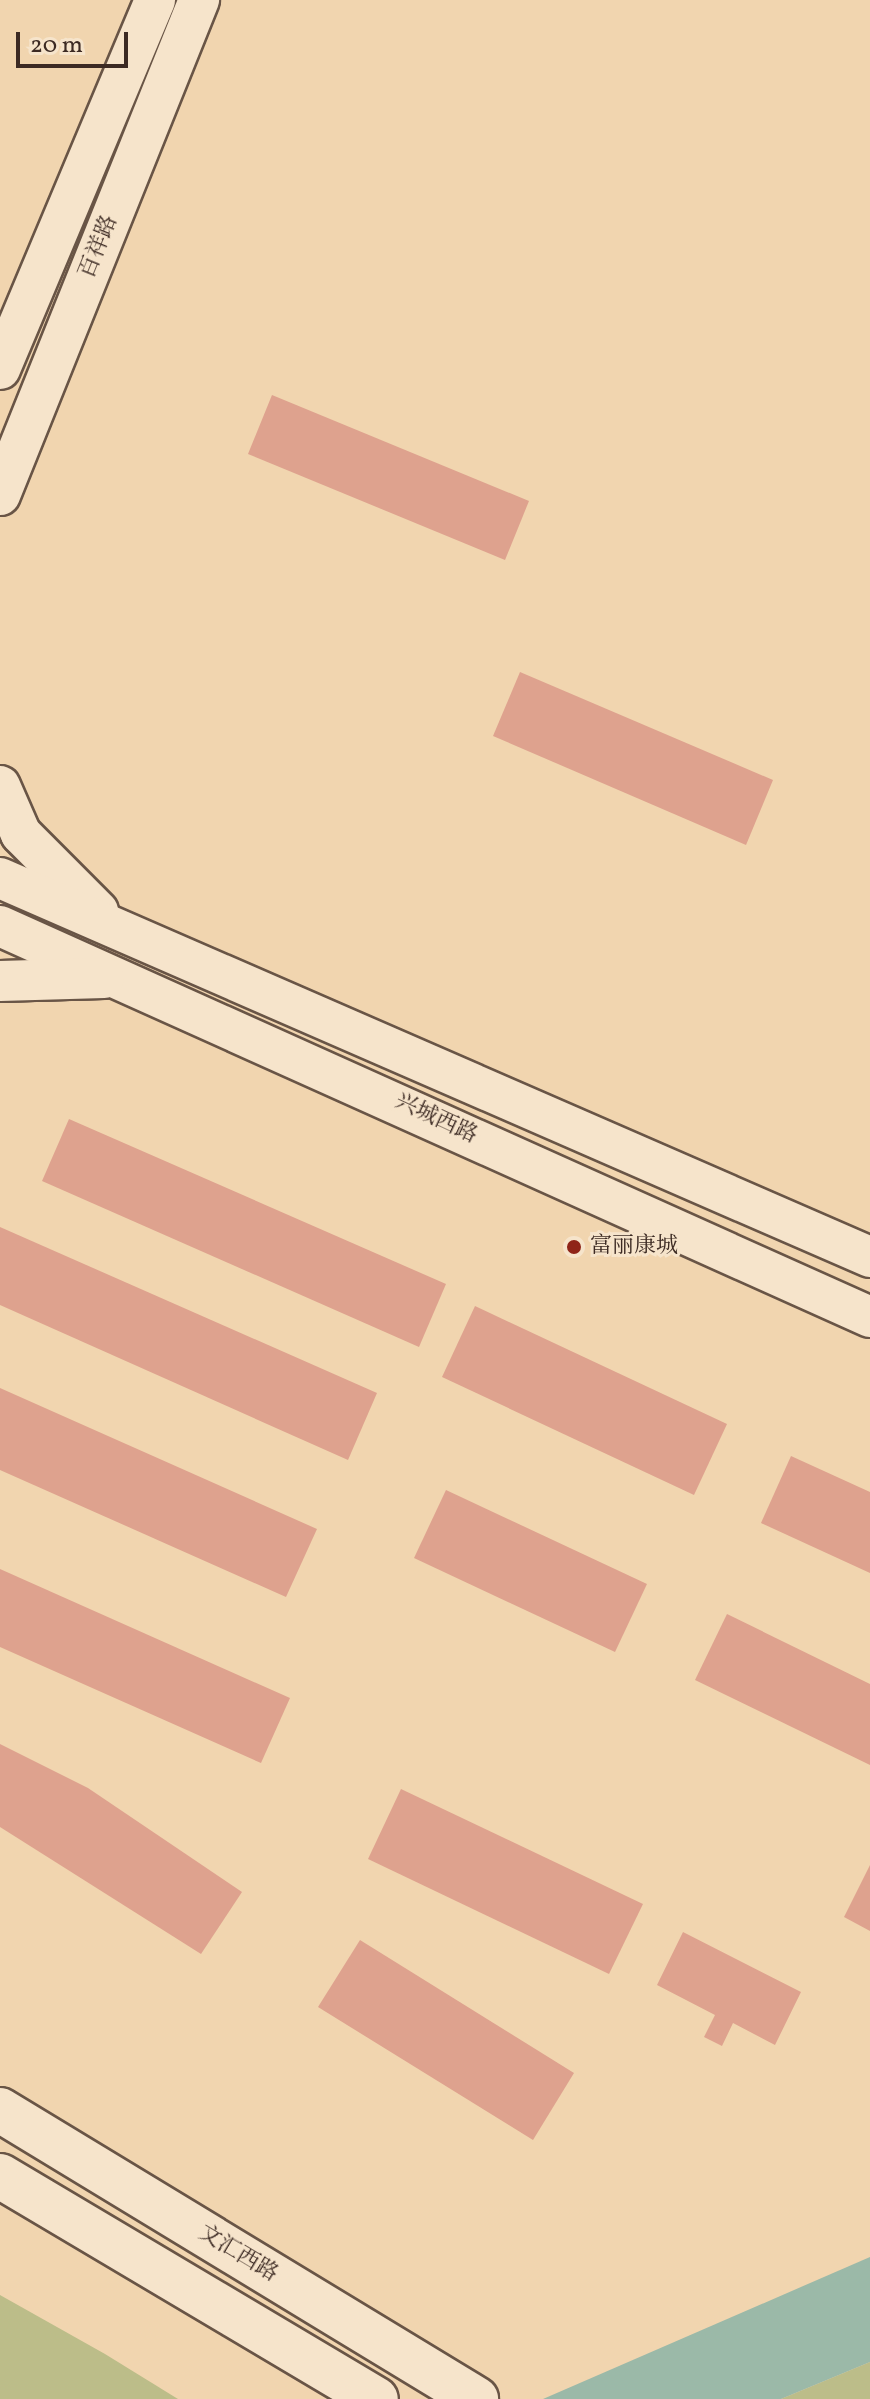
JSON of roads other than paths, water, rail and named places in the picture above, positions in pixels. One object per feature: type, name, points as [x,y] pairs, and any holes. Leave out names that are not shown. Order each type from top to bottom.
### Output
[{"type":"main road","name":"文汇西路","points":[[0,2110],[476,2399]]},
{"type":"main road","points":[[0,2176],[376,2399]]},
{"type":"street","name":"百祥路","points":[[0,369],[155,0]]},
{"type":"street","name":"百祥路","points":[[0,495],[199,0]]},
{"type":"street","points":[[0,786],[21,834],[115,928]]},
{"type":"street","name":"兴城西路","points":[[0,878],[870,1257]]},
{"type":"street","name":"兴城西路","points":[[0,926],[128,979],[870,1317]]},
{"type":"street","points":[[0,981],[128,979]]},
{"type":"place","name":"富丽康城","points":[[574,1247]]}]
